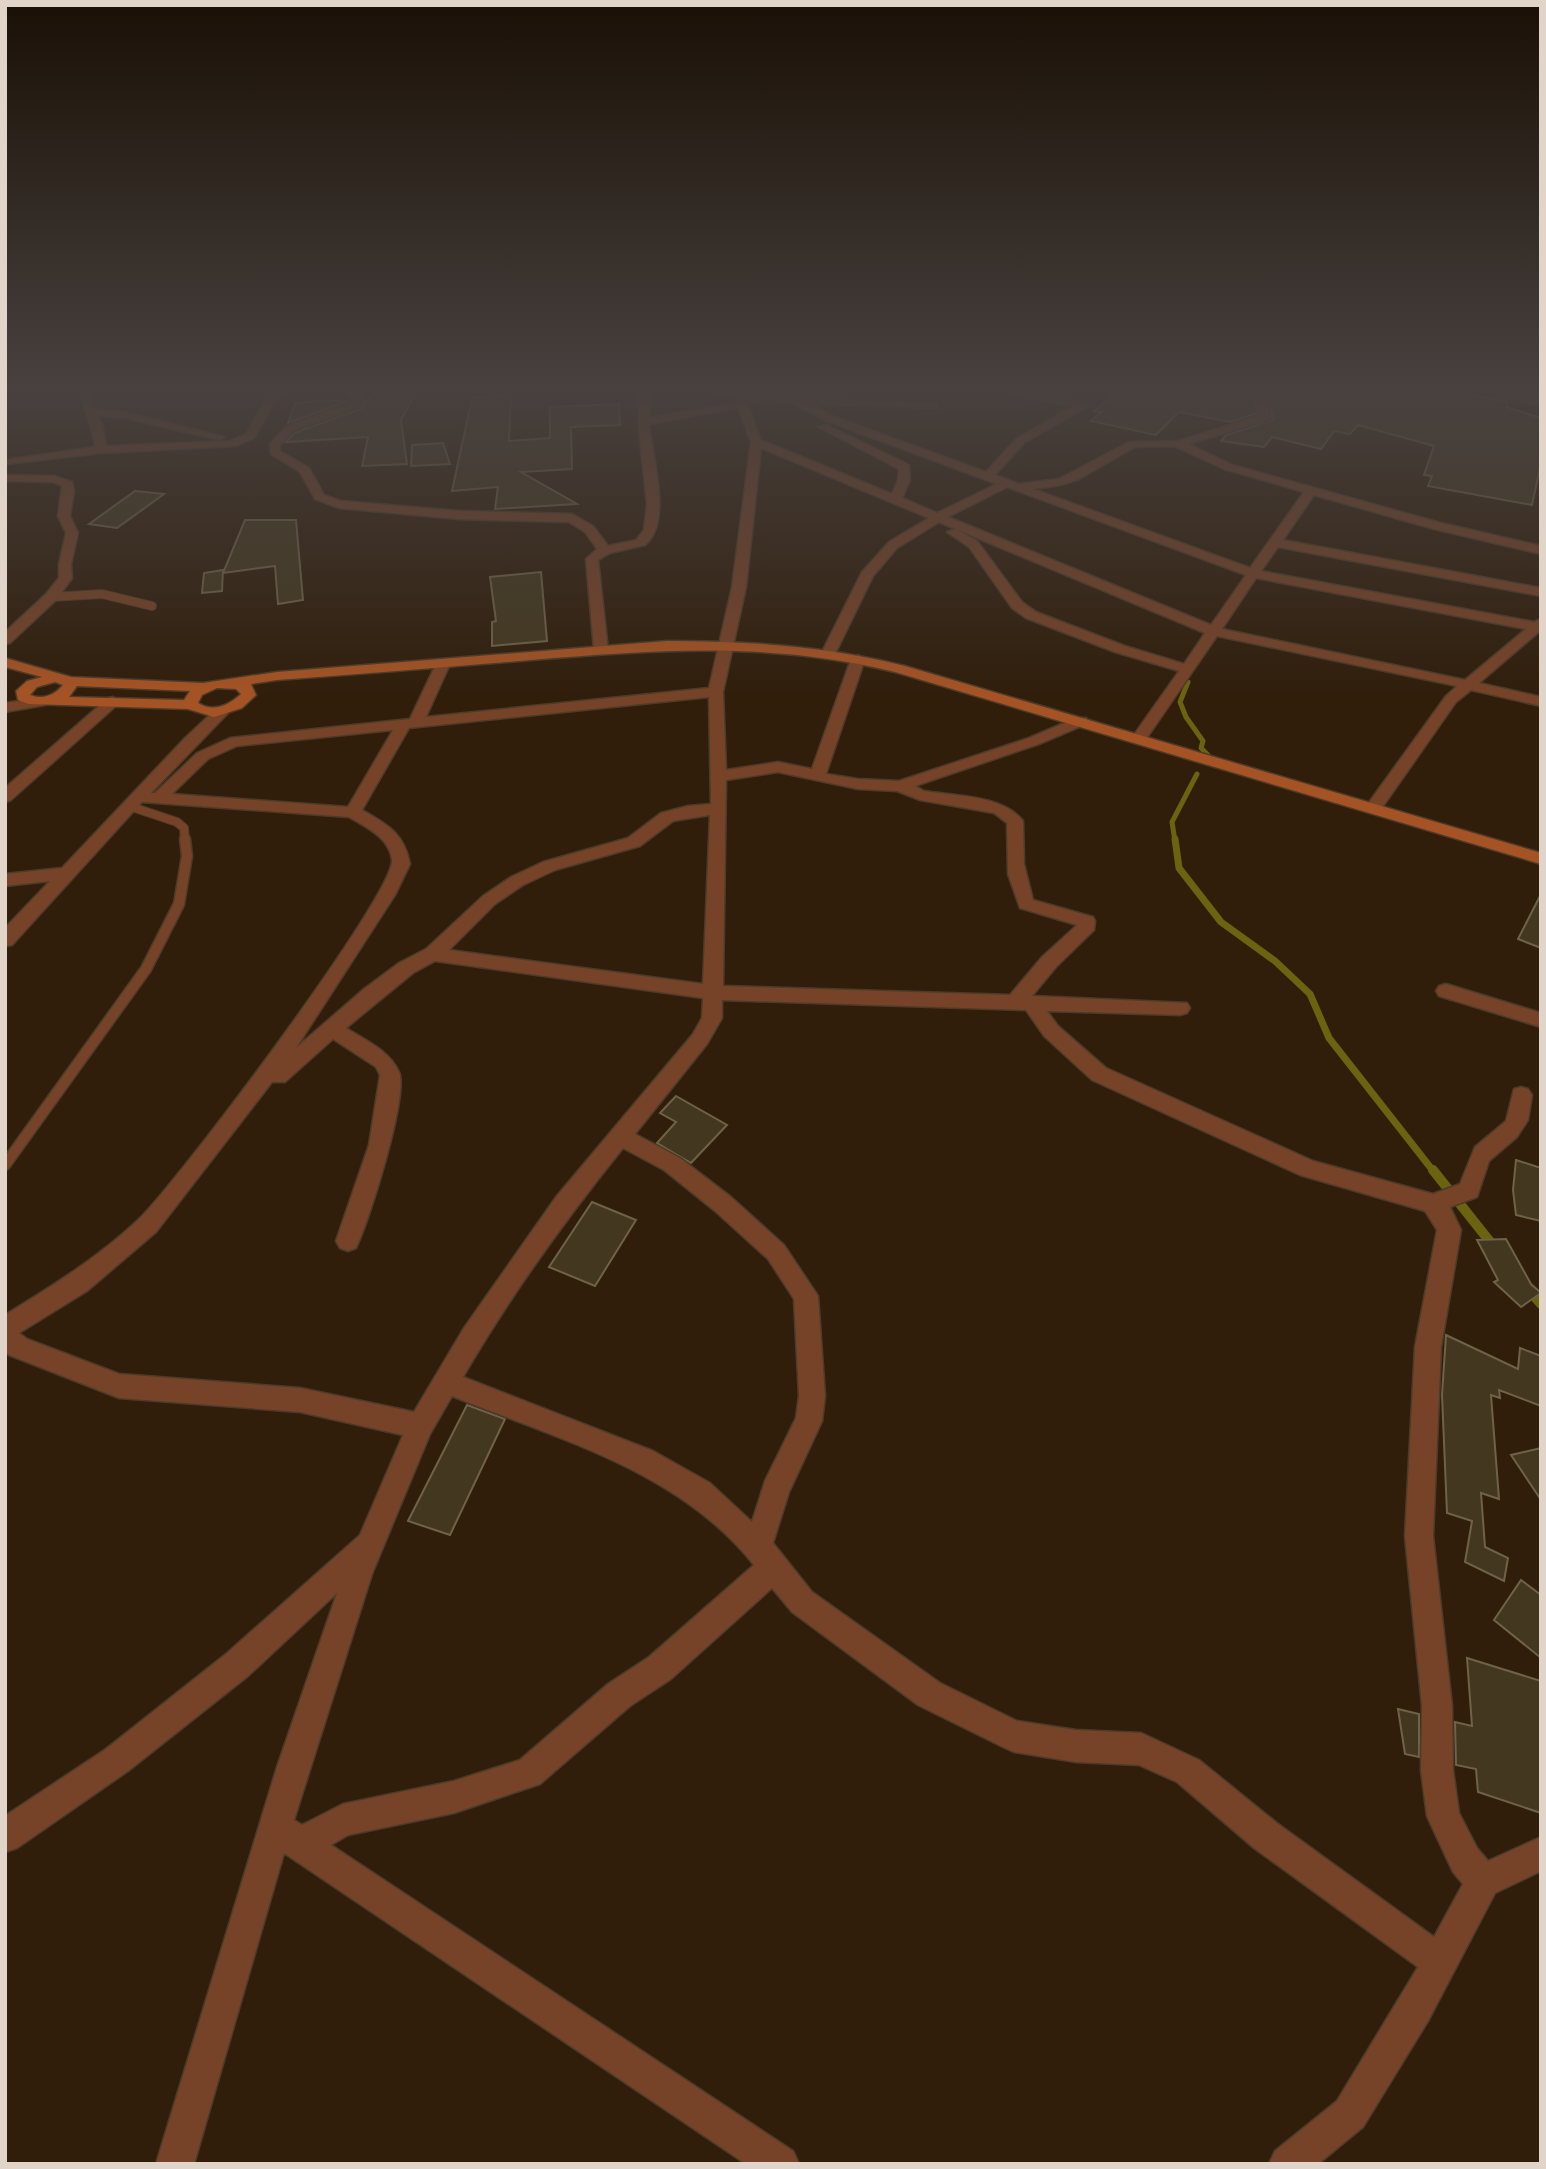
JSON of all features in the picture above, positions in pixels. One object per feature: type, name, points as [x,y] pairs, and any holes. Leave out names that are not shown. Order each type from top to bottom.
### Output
[{"type":"main road","points":[[24,690],[43,680],[204,687],[277,676],[667,645],[729,645],[828,654],[858,659],[1081,721],[1541,859]]},
{"type":"main road","points":[[5,662],[67,680]]},
{"type":"main road","points":[[5,672],[24,690]]},
{"type":"main road","points":[[24,690],[23,697],[29,701],[113,701],[222,711],[319,674]]},
{"type":"main road","points":[[42,702],[67,692],[70,688],[67,680]]},
{"type":"main road","points":[[234,682],[246,687],[249,695],[240,704]]},
{"type":"main road","points":[[192,707],[194,694],[204,687]]},
{"type":"street","points":[[5,640],[51,597],[67,573],[65,564],[72,533],[67,528],[62,510],[68,494]]},
{"type":"street","points":[[318,494],[339,504],[445,514],[572,518],[589,529],[605,551]]},
{"type":"street","points":[[601,650],[592,559],[605,551],[633,546],[646,539],[650,530],[652,494]]},
{"type":"street","points":[[175,2164],[288,1835],[293,1767],[370,1543],[420,1426],[473,1336],[564,1204],[700,1039],[712,1018],[715,993],[719,809],[716,692],[729,645],[739,587],[750,494]]},
{"type":"street","points":[[885,494],[1213,631],[1469,683],[1541,702]]},
{"type":"street","points":[[895,498],[897,494]]},
{"type":"street","points":[[828,654],[867,575],[893,545],[937,518],[991,494]]},
{"type":"street","points":[[1033,494],[1254,574],[1537,624]]},
{"type":"street","points":[[1139,739],[1308,494]]},
{"type":"street","points":[[1326,494],[1438,526],[1541,550]]},
{"type":"street","points":[[937,518],[972,544],[1017,605],[1031,615],[1120,649],[1187,669]]},
{"type":"street","points":[[1273,542],[1541,592]]},
{"type":"street","points":[[1373,808],[1451,699],[1537,624]]},
{"type":"street","points":[[817,777],[858,659]]},
{"type":"street","points":[[353,812],[409,724],[443,664]]},
{"type":"street","points":[[5,696],[24,690]]},
{"type":"street","points":[[159,799],[216,745],[716,692]]},
{"type":"street","points":[[5,797],[113,701]]},
{"type":"street","points":[[5,708],[42,702]]},
{"type":"street","points":[[190,741],[192,707]]},
{"type":"street","points":[[5,940],[190,741],[222,711]]},
{"type":"street","points":[[718,776],[778,767],[858,784],[900,786],[1034,741],[1081,721]]},
{"type":"street","points":[[900,786],[920,795],[999,809],[1009,814],[1015,821],[1017,883],[1026,904],[1086,920],[1087,926],[1049,962],[1023,1003]]},
{"type":"street","points":[[5,1328],[78,1283],[148,1225],[240,1111],[344,964],[386,895],[401,864],[398,846],[378,827],[353,812],[159,799],[134,802]]},
{"type":"street","points":[[240,1111],[296,1058],[333,1030],[371,994],[406,968],[433,954],[489,900],[517,881],[550,866],[634,842],[667,817],[688,811],[719,809]]},
{"type":"street","points":[[5,880],[68,873]]},
{"type":"street","points":[[433,954],[715,993],[1180,1008]]},
{"type":"street","points":[[1446,991],[1541,1020]]},
{"type":"street","points":[[1023,1003],[1099,1074],[1308,1169],[1436,1203],[1469,1189],[1481,1154],[1510,1132],[1520,1115],[1521,1095]]},
{"type":"street","points":[[333,1030],[383,1062],[390,1075],[380,1145],[348,1241]]},
{"type":"street","points":[[288,1835],[343,1820],[454,1797],[529,1773],[619,1695],[660,1668],[765,1558],[775,1491],[794,1447],[809,1422],[812,1396],[806,1296],[776,1252],[723,1204],[672,1164],[620,1136]]},
{"type":"street","points":[[1436,1203],[1449,1230],[1428,1347],[1419,1536],[1437,1706],[1437,1770],[1443,1816],[1465,1860],[1483,1881]]},
{"type":"street","points":[[5,1336],[18,1347],[119,1386],[300,1400],[420,1426]]},
{"type":"street","points":[[446,1382],[643,1460],[700,1493],[765,1558],[802,1602],[929,1694],[1014,1736],[1076,1746],[1141,1749],[1188,1772],[1266,1836],[1440,1962]]},
{"type":"street","points":[[5,1836],[117,1760],[237,1665],[370,1543]]},
{"type":"street","points":[[288,1835],[779,2164]]},
{"type":"street","points":[[1288,2164],[1350,2114],[1440,1962],[1483,1881],[1541,1854]]},
{"type":"lane","points":[[51,597],[98,592],[120,594],[152,606]]},
{"type":"lane","points":[[5,1165],[146,969],[179,904],[187,856],[184,828],[134,802]]},
{"type":"building","points":[[131,494],[164,494],[117,528],[89,524]]},
{"type":"building","points":[[497,494],[560,494],[577,504],[495,509]]},
{"type":"building","points":[[1473,494],[1534,494],[1532,505]]},
{"type":"building","points":[[245,520],[296,520],[303,600],[278,604],[275,566],[223,573]]},
{"type":"building","points":[[223,570],[222,591],[202,593],[204,573]]},
{"type":"building","points":[[541,572],[547,641],[492,646],[492,622],[496,621],[490,577]]},
{"type":"building","points":[[1541,894],[1541,948],[1518,939]]},
{"type":"building","points":[[676,1096],[727,1125],[691,1163],[657,1143],[676,1122],[660,1113]]},
{"type":"building","points":[[1516,1160],[1541,1168],[1541,1221],[1516,1215],[1513,1190]]},
{"type":"building","points":[[592,1202],[636,1220],[595,1286],[549,1267]]},
{"type":"building","points":[[1506,1239],[1531,1284],[1541,1293],[1521,1307],[1494,1282],[1498,1280],[1477,1240]]},
{"type":"building","points":[[1446,1335],[1518,1369],[1520,1348],[1541,1356],[1541,1406],[1499,1390],[1500,1398],[1491,1395],[1499,1499],[1481,1493],[1485,1547],[1508,1558],[1504,1581],[1465,1562],[1472,1521],[1447,1513],[1442,1395]]},
{"type":"building","points":[[467,1405],[505,1419],[450,1535],[408,1521]]},
{"type":"building","points":[[1541,1448],[1541,1500],[1511,1455]]},
{"type":"building","points":[[1521,1580],[1541,1595],[1541,1658],[1494,1620]]},
{"type":"building","points":[[1467,1658],[1541,1681],[1541,1813],[1478,1792],[1476,1769],[1456,1765],[1455,1722],[1472,1726]]},
{"type":"building","points":[[1398,1709],[1419,1714],[1419,1757],[1405,1754]]},
{"type":"waterway","points":[[1188,682],[1180,702],[1186,717],[1203,741],[1201,748],[1208,755]]},
{"type":"waterway","points":[[1175,841],[1172,822],[1197,774]]},
{"type":"waterway","points":[[1175,839],[1179,868],[1221,922],[1275,961],[1310,994],[1329,1038],[1434,1172]]},
{"type":"waterway","points":[[1433,1170],[1495,1248]]},
{"type":"waterway","points":[[1529,1290],[1541,1304]]}]
